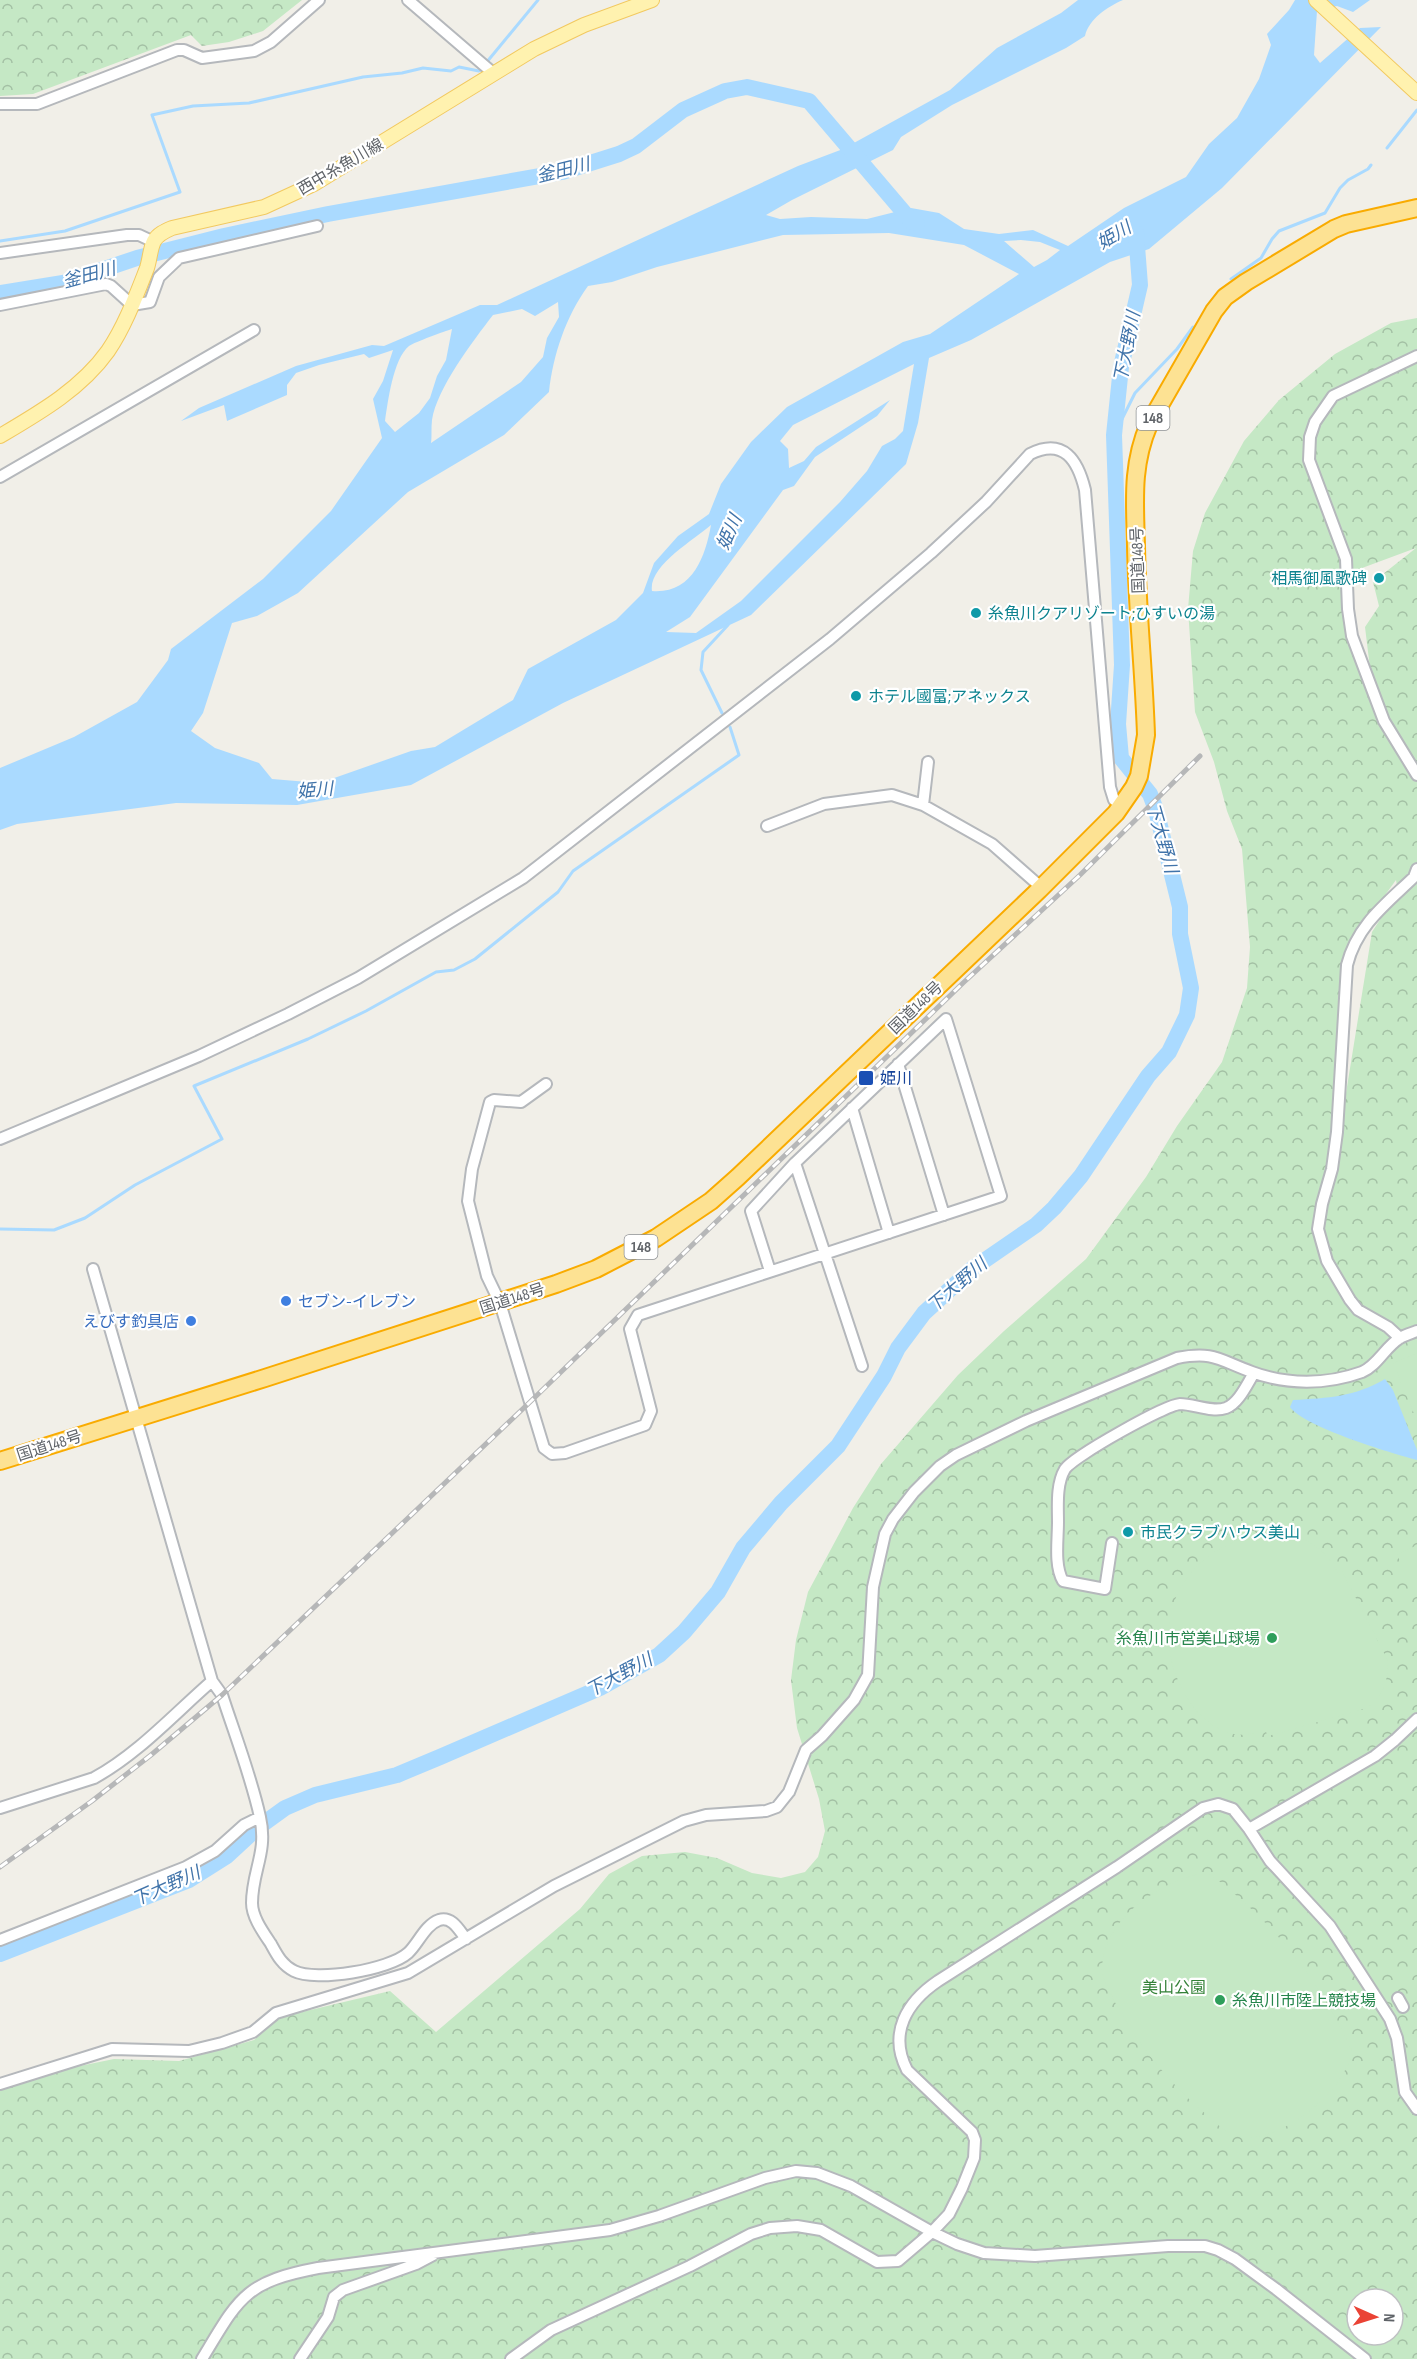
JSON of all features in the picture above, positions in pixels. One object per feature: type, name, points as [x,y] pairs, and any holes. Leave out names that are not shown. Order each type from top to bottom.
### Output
[{"type":"highway","name":"国道148号","points":[[0,1461],[500,1303],[596,1269],[629,1254],[711,1201],[1042,888],[1122,805],[1134,787],[1141,770],[1146,735],[1134,481],[1141,444],[1149,424],[1214,311],[1232,291],[1340,227],[1417,208]]},
{"type":"main road","name":"西中糸魚川線","points":[[154,242],[160,233],[172,228],[264,207],[314,184],[493,73],[560,36],[652,0]]},
{"type":"main road","points":[[1316,0],[1417,93]]},
{"type":"main road","points":[[0,436],[43,411],[78,382],[107,352],[132,305],[154,242]]},
{"type":"street","points":[[0,104],[37,104],[177,50],[184,50],[202,58],[254,51],[271,42],[319,0]]},
{"type":"street","points":[[408,0],[493,73]]},
{"type":"street","points":[[0,305],[106,284],[132,305],[150,302],[159,277],[179,258],[317,226]]},
{"type":"street","points":[[0,253],[127,235],[139,235],[154,242]]},
{"type":"street","points":[[0,477],[254,330]]},
{"type":"street","points":[[1417,356],[1333,396],[1315,422],[1310,437],[1309,460],[1346,559],[1349,622],[1358,654],[1384,721],[1417,775]]},
{"type":"street","points":[[0,1139],[199,1056],[288,1014],[358,978],[523,878],[830,639],[931,553],[986,502],[1030,454],[1039,450],[1050,448],[1068,454],[1080,471],[1085,490],[1110,788],[1114,800],[1122,805]]},
{"type":"street","points":[[923,805],[928,762]]},
{"type":"street","points":[[767,826],[835,801],[891,795],[923,805],[992,844],[1042,888]]},
{"type":"street","points":[[1400,1338],[1388,1327],[1359,1310],[1350,1300],[1327,1261],[1318,1229],[1332,1169],[1337,1132],[1347,965],[1351,950],[1366,922],[1414,877],[1417,869]]},
{"type":"street","points":[[546,1084],[521,1102],[494,1100],[490,1102],[472,1169],[468,1201],[487,1276],[500,1303],[544,1448],[552,1454],[565,1453],[645,1425],[651,1412],[630,1329],[638,1316],[1001,1196],[946,1019],[795,1163],[751,1211],[770,1271]]},
{"type":"street","points":[[898,1064],[944,1215]]},
{"type":"street","points":[[852,1108],[889,1233]]},
{"type":"street","points":[[795,1163],[862,1366]]},
{"type":"street","points":[[93,1269],[212,1681],[222,1695],[260,1817],[264,1839],[252,1904],[255,1918],[282,1963],[292,1971],[315,1977],[355,1973],[399,1959],[407,1954],[432,1924],[440,1919],[455,1924],[466,1939]]},
{"type":"street","points":[[0,2084],[112,2049],[189,2051],[253,2032],[276,2013],[408,1973],[555,1886],[684,1821],[706,1815],[766,1811],[777,1807],[789,1792],[806,1750],[822,1736],[854,1700],[868,1675],[873,1587],[885,1534],[914,1491],[940,1466],[956,1455],[1026,1421],[1177,1358],[1198,1354],[1211,1355],[1254,1373],[1300,1383],[1336,1378],[1363,1371],[1376,1362],[1400,1338],[1417,1331]]},
{"type":"street","points":[[1112,1544],[1104,1589],[1063,1581],[1059,1567],[1058,1494],[1063,1473],[1070,1463],[1113,1437],[1180,1404],[1204,1408],[1225,1408],[1236,1400],[1254,1373]]},
{"type":"street","points":[[0,1808],[94,1778],[107,1771],[212,1681]]},
{"type":"street","points":[[1249,1829],[1375,1756],[1417,1719]]},
{"type":"street","points":[[511,2359],[551,2330],[770,2228],[797,2226],[821,2230],[878,2262],[898,2261],[949,2214],[974,2158],[975,2140],[972,2132],[907,2070],[902,2059],[901,2024],[912,2005],[923,1991],[1213,1803],[1227,1806],[1238,1814],[1270,1861],[1330,1926],[1389,2019],[1397,2038],[1405,2092],[1417,2109]]},
{"type":"street","points":[[0,1940],[186,1867],[215,1851],[244,1825],[260,1817]]},
{"type":"street","points":[[202,2359],[236,2304],[263,2283],[280,2276],[318,2268],[610,2230],[659,2216],[765,2178],[796,2171],[817,2173],[851,2186],[932,2232],[984,2253],[1025,2255],[1168,2246],[1205,2246],[1235,2259],[1365,2359]]},
{"type":"street","points":[[300,2359],[328,2317],[334,2297],[343,2290],[416,2264],[438,2252]]},
{"type":"green space","points":[[0,0],[302,0],[263,31],[229,42],[202,46],[191,35],[33,94],[0,96]]},
{"type":"green space","name":"美山公園","points":[[1417,318],[1417,2359],[0,2359],[0,2090],[75,2067],[114,2059],[179,2061],[254,2040],[281,2017],[390,1991],[436,2032],[580,1909],[609,1874],[642,1856],[685,1852],[717,1858],[752,1873],[781,1878],[805,1872],[818,1857],[825,1831],[819,1799],[797,1728],[791,1680],[796,1640],[808,1592],[853,1508],[881,1464],[958,1375],[1086,1259],[1146,1177],[1177,1126],[1222,1062],[1247,988],[1250,947],[1242,849],[1227,811],[1214,762],[1195,712],[1188,609],[1193,551],[1205,513],[1244,441],[1279,400],[1335,354],[1391,323]],"holes":[[[1416,548],[1373,582],[1379,606],[1365,627],[1374,701],[1345,617],[1345,587],[1354,571]],[[1396,880],[1398,892],[1372,932],[1341,1124],[1332,1139],[1348,946],[1366,917],[1375,909]]]},
{"type":"green space","points":[[1417,1353],[1417,1421],[1393,1363]]},
{"type":"green space","name":"糸魚川市営美山球場","points":[[1260,1536],[1285,1536],[1306,1541],[1323,1553],[1338,1573],[1342,1571],[1387,1659],[1384,1687],[1378,1698],[1367,1708],[1268,1736],[1266,1732],[1238,1735],[1213,1725],[1197,1711],[1188,1699],[1175,1673],[1169,1646],[1170,1620],[1177,1596],[1190,1574],[1208,1557],[1232,1543]]},
{"type":"green space","points":[[1417,1545],[1417,1595],[1397,1555]]},
{"type":"green space","name":"糸魚川市陸上競技場","points":[[1207,1872],[1252,1910],[1292,1953],[1326,2001],[1353,2053],[1338,2082],[1306,2114],[1277,2131],[1262,2136],[1233,2135],[1208,2116],[1176,2086],[1133,2033],[1102,1974],[1104,1954],[1111,1936],[1136,1906],[1170,1884]]},
{"type":"water","points":[[1078,0],[1123,0],[1099,14],[1090,24],[1085,36],[1066,48],[952,105],[901,137],[893,150],[766,215],[780,219],[811,217],[867,219],[911,208],[939,213],[964,229],[999,234],[1033,230],[1068,246],[1124,208],[1186,177],[1209,144],[1237,118],[1259,79],[1271,45],[1267,34],[1295,0],[1370,0],[1353,12],[1337,6],[1317,11],[1314,55],[1320,63],[1360,28],[1381,27],[1222,188],[1149,249],[1110,262],[971,340],[929,358],[918,423],[906,464],[751,615],[563,703],[411,785],[297,805],[176,803],[17,824],[0,830],[0,768],[74,737],[137,702],[168,660],[171,649],[263,579],[331,511],[382,438],[373,399],[383,381],[393,350],[369,358],[364,354],[296,373],[287,385],[287,395],[227,421],[224,405],[181,421],[199,408],[296,366],[372,345],[384,346],[480,305],[497,305],[798,166],[843,149],[950,90],[997,48],[1061,13]],"holes":[[[889,233],[964,245],[1019,274],[930,334],[903,342],[787,407],[751,442],[721,484],[709,514],[678,536],[654,563],[643,593],[616,620],[528,669],[513,700],[435,747],[411,751],[320,783],[272,779],[259,763],[215,748],[191,731],[203,713],[232,623],[257,616],[298,593],[408,492],[504,435],[549,392],[562,336],[573,310],[588,286],[612,282],[657,267],[783,235]],[[1004,241],[1040,242],[1060,250],[1034,267]],[[558,302],[559,317],[547,338],[543,357],[521,382],[431,443],[435,407],[466,351],[493,315],[522,309],[535,316]],[[452,329],[446,360],[437,376],[430,398],[419,413],[395,432],[385,421],[395,370],[403,352],[423,339]],[[914,364],[903,431],[895,439],[882,446],[867,471],[840,502],[741,601],[696,633],[666,632],[690,617],[783,490],[794,486],[815,457],[877,416],[890,400],[816,447],[804,461],[789,468],[788,449],[780,441],[793,425]],[[711,525],[705,550],[694,572],[687,580],[677,587],[652,591],[657,572],[674,554]]]},
{"type":"water","points":[[1385,1379],[1393,1390],[1417,1450],[1417,1460],[1329,1431],[1298,1415],[1290,1407],[1293,1400],[1352,1393]]},
{"type":"waterway","points":[[486,63],[538,0]]},
{"type":"waterway","points":[[0,241],[65,231],[180,192],[152,115],[193,106],[249,103],[363,77],[402,73],[423,68],[451,71],[459,67],[479,71],[482,68]]},
{"type":"waterway","name":"釜田川","points":[[0,293],[63,283],[137,258],[224,236],[328,214],[562,172],[619,154],[636,146],[683,110],[725,91],[747,87],[809,101],[912,222],[917,223]]},
{"type":"waterway","points":[[1387,148],[1417,110]]},
{"type":"waterway","points":[[1231,279],[1261,258],[1279,231],[1325,213],[1340,188],[1371,165]]},
{"type":"waterway","name":"下大野川","points":[[0,1954],[189,1880],[227,1856],[256,1829],[285,1808],[315,1795],[397,1775],[600,1688],[659,1655],[684,1632],[718,1592],[743,1548],[781,1503],[838,1446],[884,1376],[898,1348],[924,1313],[972,1269],[1036,1225],[1054,1208],[1081,1176],[1148,1076],[1169,1052],[1187,1015],[1191,988],[1180,934],[1180,907],[1156,810],[1150,794],[1121,758],[1118,724],[1122,665],[1114,435],[1121,367],[1140,285],[1136,233]]},
{"type":"waterway","points":[[1115,433],[1135,393],[1177,349],[1193,327]]},
{"type":"waterway","points":[[722,713],[701,670],[703,652],[728,625]]},
{"type":"waterway","points":[[0,1229],[54,1230],[85,1218],[135,1185],[222,1139],[194,1086],[308,1039],[366,1011],[436,972],[454,970],[475,959],[558,892],[573,871],[739,755],[730,727]]},
{"type":"railway","points":[[0,1867],[92,1801],[222,1695],[530,1402],[963,983],[1080,875],[1200,756]]},
{"type":"place","name":"相馬御風歌碑","points":[[1379,578]]},
{"type":"place","name":"糸魚川クアリゾート;ひすいの湯","points":[[976,613]]},
{"type":"place","name":"ホテル國富;アネックス","points":[[856,696]]},
{"type":"place","name":"姫川","points":[[866,1078]]},
{"type":"place","name":"セブン-イレブン","points":[[286,1301]]},
{"type":"place","name":"えびす釣具店","points":[[191,1321]]},
{"type":"place","name":"市民クラブハウス美山","points":[[1128,1532]]},
{"type":"place","name":"糸魚川市営美山球場","points":[[1272,1638]]},
{"type":"place","name":"糸魚川市陸上競技場","points":[[1220,2000]]}]
